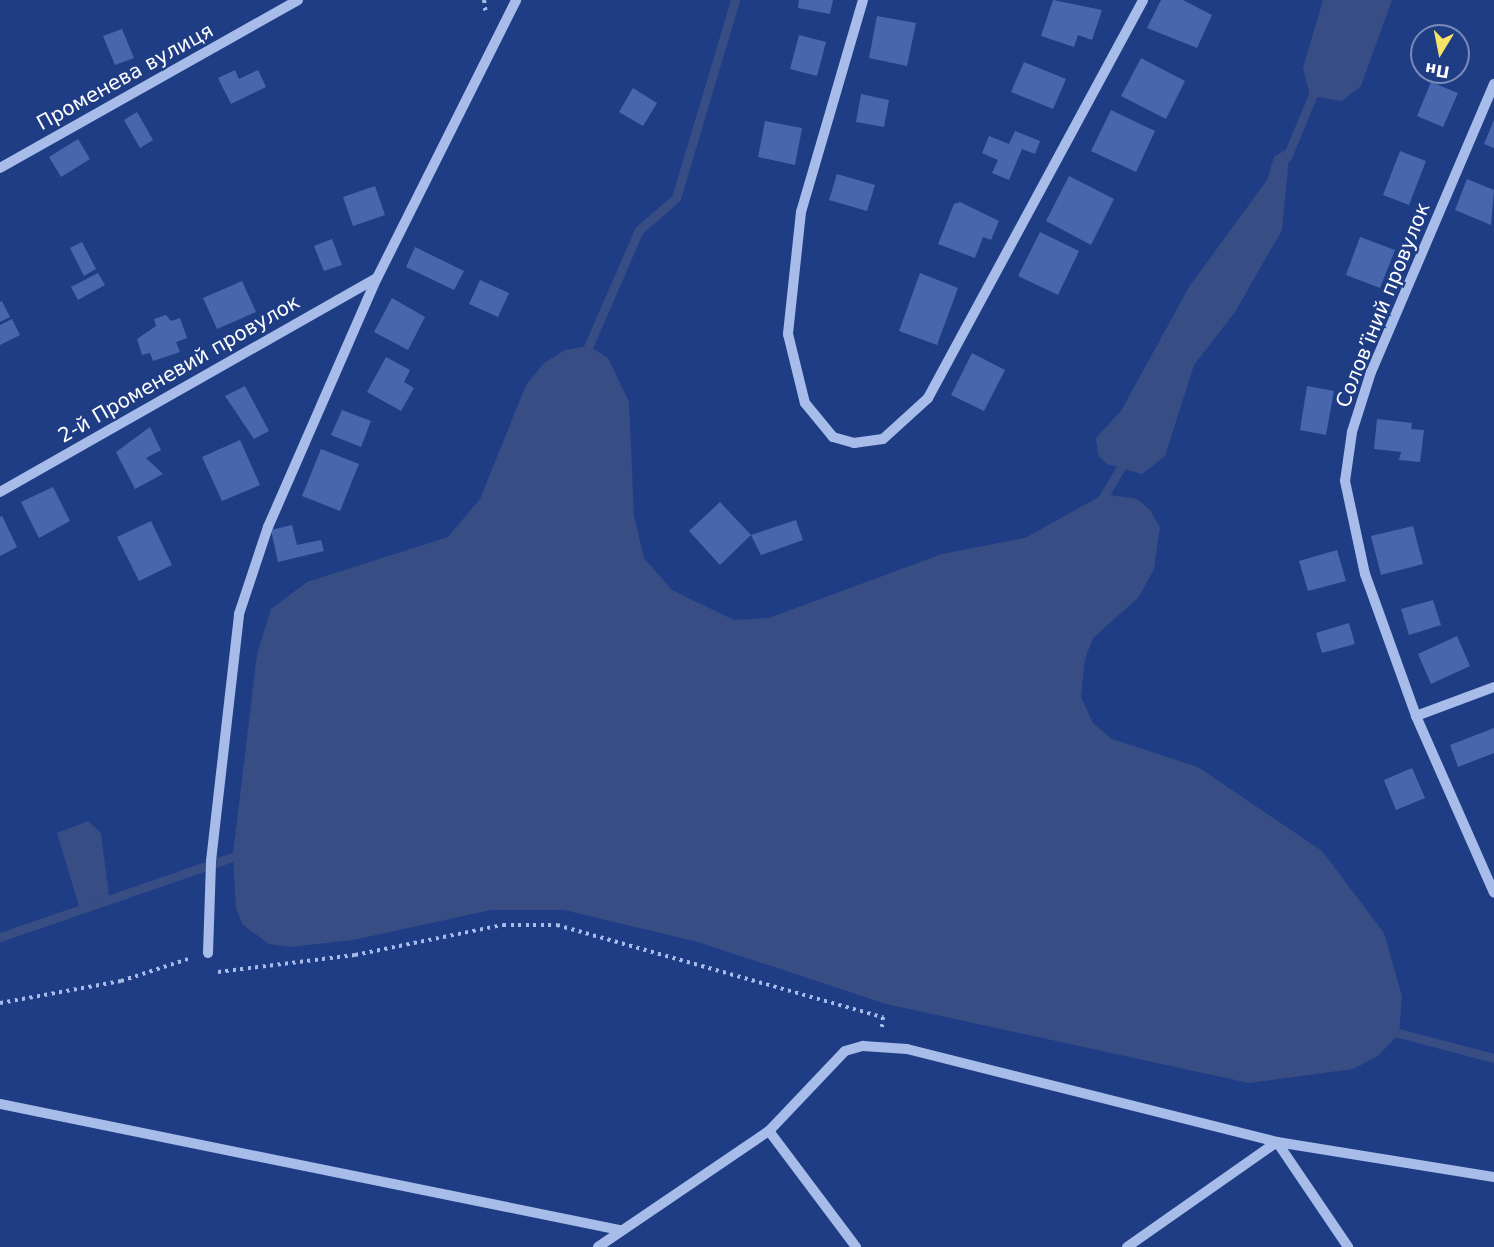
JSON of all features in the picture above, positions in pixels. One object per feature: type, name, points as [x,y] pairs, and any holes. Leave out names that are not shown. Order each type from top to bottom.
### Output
[{"type":"street","name":"Променева вулиця","points":[[0,168],[298,0]]},
{"type":"street","points":[[208,953],[212,861],[239,614],[268,527],[377,278],[516,0]]},
{"type":"street","points":[[863,0],[801,212],[788,334],[805,403],[833,437],[854,443],[883,439],[928,398],[1143,0]]},
{"type":"street","name":"Соловʼїний провулок","points":[[1494,84],[1371,372],[1352,432],[1345,481],[1365,574],[1416,717],[1494,893]]},
{"type":"street","name":"2-й Променевий провулок","points":[[0,492],[377,278]]},
{"type":"street","points":[[1416,717],[1494,687]]},
{"type":"street","points":[[598,1247],[769,1131],[845,1051],[879,1046],[1277,1142],[1494,1177]]},
{"type":"street","points":[[0,1104],[620,1230]]},
{"type":"street","points":[[769,1131],[856,1247]]},
{"type":"street","points":[[1127,1247],[1277,1142]]},
{"type":"street","points":[[1277,1142],[1348,1247]]},
{"type":"path","points":[[0,1003],[121,981],[208,953],[216,972],[356,955],[503,925],[557,925],[883,1017],[879,1046]]},
{"type":"water","points":[[1323,0],[1392,0],[1361,86],[1342,101],[1310,96],[1303,68]]},
{"type":"water","points":[[1290,147],[1282,230],[1235,312],[1194,365],[1165,456],[1142,474],[1107,464],[1098,455],[1096,438],[1121,411],[1189,287],[1267,180],[1274,157]]},
{"type":"water","points":[[589,346],[608,358],[629,402],[634,516],[644,558],[672,590],[734,620],[769,618],[942,554],[1025,538],[1104,494],[1137,499],[1150,510],[1160,527],[1154,569],[1139,597],[1093,638],[1085,659],[1081,697],[1093,723],[1112,739],[1198,767],[1322,851],[1384,933],[1402,996],[1399,1034],[1378,1056],[1353,1069],[1249,1083],[886,1004],[698,942],[564,910],[491,910],[353,940],[290,947],[269,944],[243,925],[236,909],[233,854],[257,654],[271,609],[307,582],[448,537],[480,499],[526,385],[544,363],[565,350]]},
{"type":"water","points":[[88,821],[101,833],[109,896],[79,906],[57,833]]},
{"type":"building","points":[[799,0],[833,0],[830,14],[798,8]]},
{"type":"building","points":[[1053,0],[1102,10],[1092,40],[1078,35],[1074,47],[1041,36]]},
{"type":"building","points":[[1161,0],[1183,0],[1212,15],[1197,48],[1147,28]]},
{"type":"building","points":[[877,16],[916,23],[907,66],[869,58]]},
{"type":"building","points":[[122,29],[134,58],[115,65],[103,36]]},
{"type":"building","points":[[799,35],[826,42],[817,76],[790,69]]},
{"type":"building","points":[[1141,58],[1185,81],[1166,119],[1121,96]]},
{"type":"building","points":[[1024,62],[1066,79],[1053,109],[1011,92]]},
{"type":"building","points":[[235,70],[239,79],[258,70],[266,87],[231,104],[218,78]]},
{"type":"building","points":[[1430,84],[1458,93],[1443,127],[1417,116]]},
{"type":"building","points":[[633,88],[657,103],[643,126],[619,112]]},
{"type":"building","points":[[861,94],[889,100],[884,127],[856,122]]},
{"type":"building","points":[[1111,110],[1155,131],[1136,172],[1091,151]]},
{"type":"building","points":[[137,112],[153,140],[140,148],[124,120]]},
{"type":"building","points":[[1494,120],[1494,148],[1484,144]]},
{"type":"building","points":[[765,121],[802,128],[795,165],[758,157]]},
{"type":"building","points":[[1015,131],[1040,141],[1035,154],[1022,149],[1009,180],[992,173],[998,160],[982,153],[989,136],[1009,144]]},
{"type":"building","points":[[78,139],[90,159],[61,177],[49,157]]},
{"type":"building","points":[[1400,151],[1426,161],[1409,205],[1383,195]]},
{"type":"building","points":[[837,174],[875,185],[867,211],[829,200]]},
{"type":"building","points":[[1069,176],[1114,199],[1091,245],[1046,221]]},
{"type":"building","points":[[1467,179],[1494,190],[1491,225],[1455,210]]},
{"type":"building","points":[[375,186],[385,215],[353,226],[343,197]]},
{"type":"building","points":[[960,202],[999,221],[991,240],[983,237],[975,258],[938,244],[954,204]]},
{"type":"building","points":[[1040,232],[1079,251],[1058,295],[1018,276]]},
{"type":"building","points":[[1360,237],[1395,250],[1380,288],[1346,275]]},
{"type":"building","points":[[332,239],[342,265],[324,271],[314,246]]},
{"type":"building","points":[[82,242],[96,269],[84,276],[70,248]]},
{"type":"building","points":[[415,247],[464,271],[454,290],[406,267]]},
{"type":"building","points":[[98,273],[105,285],[78,300],[71,287]]},
{"type":"building","points":[[920,273],[958,288],[937,345],[899,331]]},
{"type":"building","points":[[480,280],[509,293],[498,317],[469,304]]},
{"type":"building","points":[[242,281],[256,312],[217,329],[203,298]]},
{"type":"building","points":[[392,298],[425,317],[408,350],[374,332]]},
{"type":"building","points":[[2,301],[10,317],[0,322],[0,302]]},
{"type":"building","points":[[166,315],[171,321],[180,318],[187,338],[176,342],[180,352],[153,361],[150,353],[142,355],[137,339],[156,326],[154,319]]},
{"type":"building","points":[[12,319],[20,335],[0,345],[0,325]]},
{"type":"building","points":[[972,353],[1005,370],[984,411],[951,395]]},
{"type":"building","points":[[386,357],[410,370],[404,382],[414,388],[401,411],[367,392]]},
{"type":"building","points":[[245,386],[269,431],[254,439],[225,396]]},
{"type":"building","points":[[1307,386],[1334,391],[1326,435],[1300,430]]},
{"type":"building","points":[[342,410],[371,421],[361,447],[331,435]]},
{"type":"building","points":[[1377,419],[1412,423],[1411,429],[1424,430],[1420,462],[1399,460],[1401,452],[1374,449]]},
{"type":"building","points":[[150,427],[161,450],[146,458],[163,474],[135,489],[116,452]]},
{"type":"building","points":[[240,440],[260,485],[222,501],[202,457]]},
{"type":"building","points":[[321,449],[359,464],[340,511],[302,496]]},
{"type":"building","points":[[53,487],[70,521],[39,538],[21,502]]},
{"type":"building","points":[[720,502],[751,535],[720,565],[689,531]]},
{"type":"building","points":[[2,516],[17,547],[0,556],[0,517]]},
{"type":"building","points":[[796,520],[803,540],[761,555],[751,535]]},
{"type":"building","points":[[151,521],[172,565],[139,581],[117,537]]},
{"type":"building","points":[[292,525],[297,545],[321,540],[324,551],[278,562],[271,530]]},
{"type":"building","points":[[1413,526],[1423,564],[1381,575],[1371,536]]},
{"type":"building","points":[[1337,550],[1346,581],[1308,591],[1299,561]]},
{"type":"building","points":[[1433,600],[1441,625],[1409,635],[1401,609]]},
{"type":"building","points":[[1349,623],[1355,644],[1322,653],[1316,633]]},
{"type":"building","points":[[1457,636],[1470,666],[1431,684],[1418,654]]},
{"type":"building","points":[[1494,728],[1494,753],[1458,767],[1450,745]]},
{"type":"building","points":[[1412,768],[1425,798],[1396,810],[1384,780]]},
{"type":"waterway","points":[[585,354],[639,230],[676,198],[735,0]]},
{"type":"waterway","points":[[1287,157],[1316,87]]},
{"type":"waterway","points":[[1099,504],[1124,462]]},
{"type":"waterway","points":[[0,937],[244,853]]},
{"type":"waterway","points":[[1387,1030],[1494,1058]]}]
